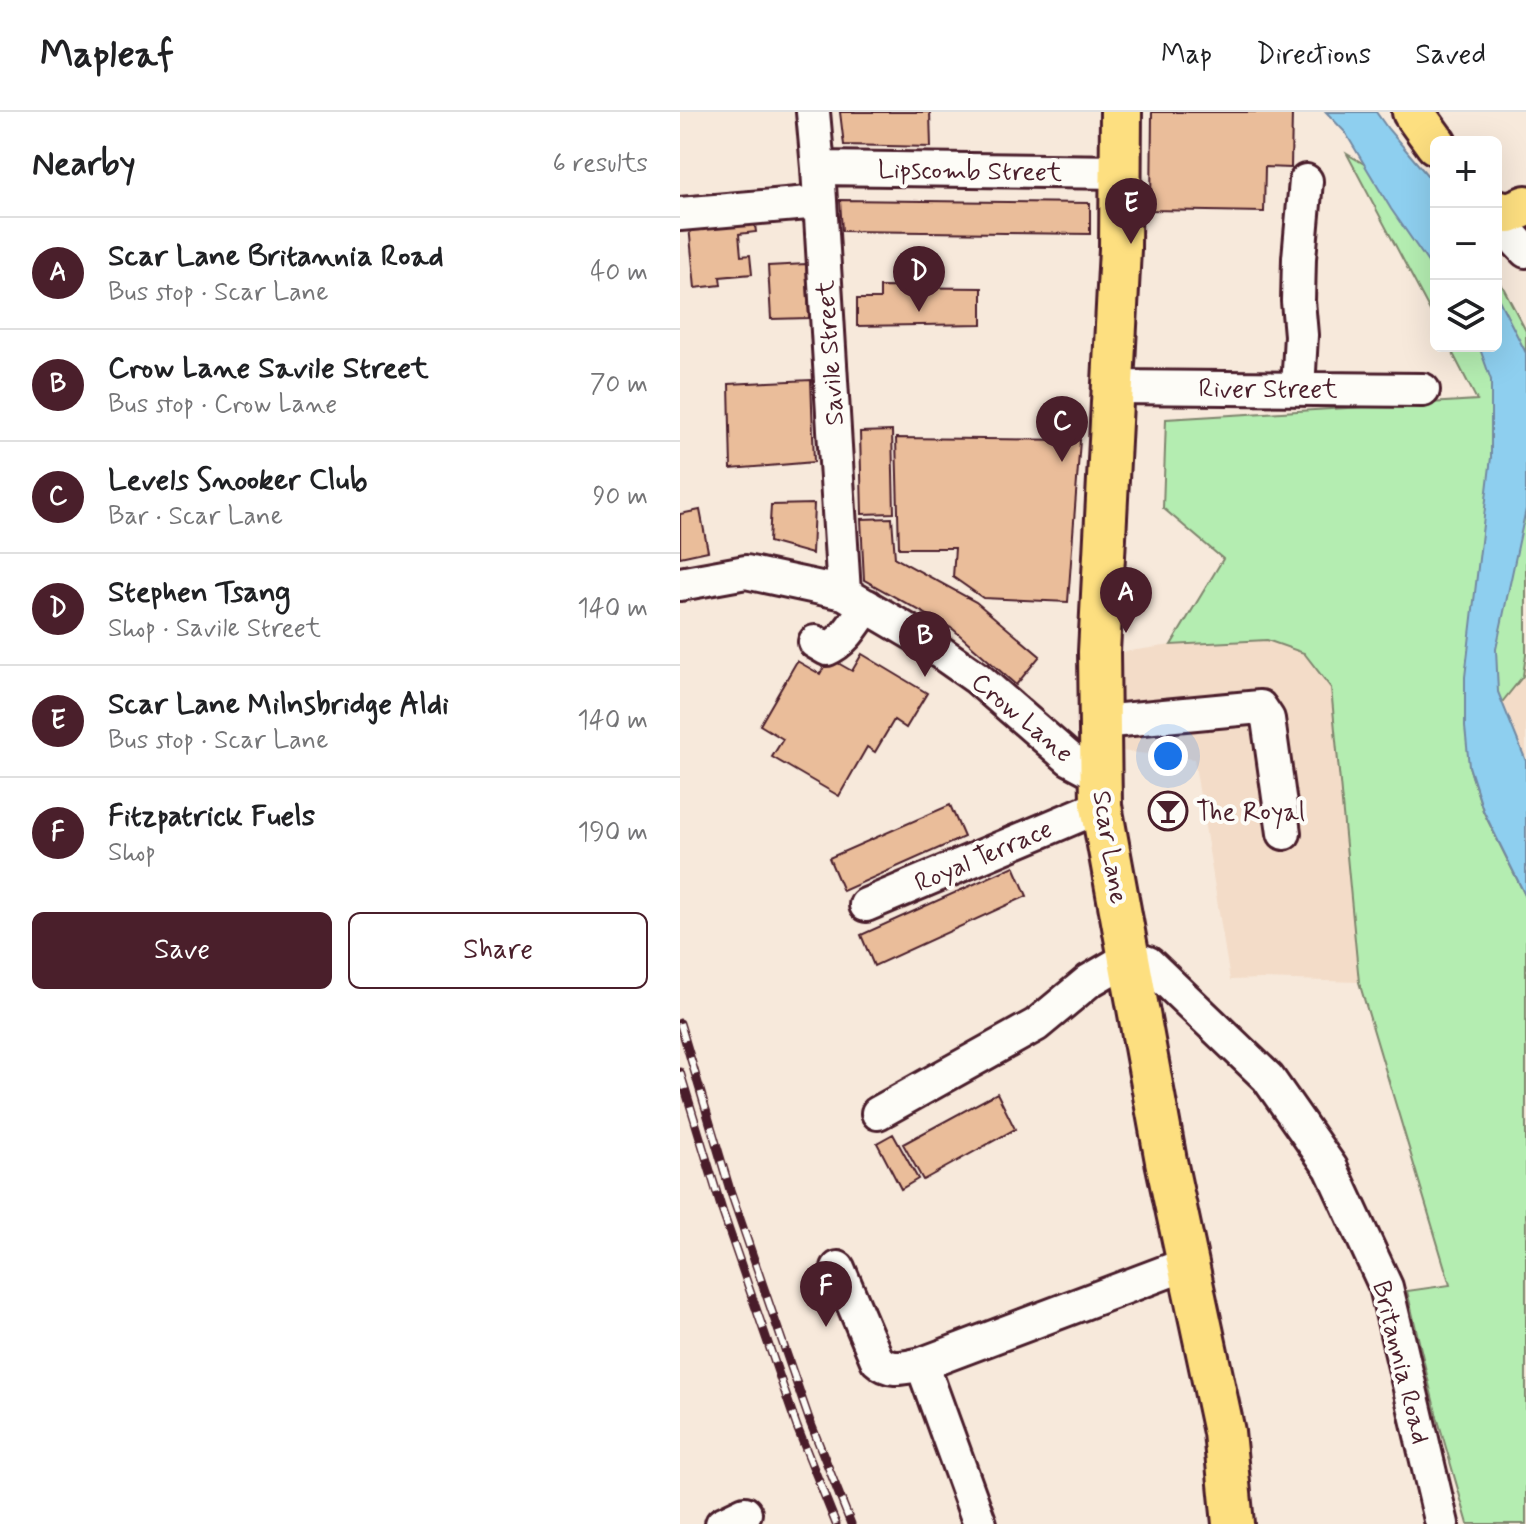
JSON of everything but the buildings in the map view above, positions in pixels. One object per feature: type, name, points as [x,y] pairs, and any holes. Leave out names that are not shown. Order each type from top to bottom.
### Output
[{"type":"main road","name":"Scar Lane","points":[[1121,112],[1122,172],[1114,387],[1099,652],[1100,790],[1166,1161],[1224,1432],[1233,1524]]},
{"type":"main road","points":[[1413,112],[1430,136]]},
{"type":"main road","points":[[1502,211],[1509,213],[1526,206]]},
{"type":"street","name":"Savile Street","points":[[813,112],[856,600]]},
{"type":"street","name":"Lipscomb Street","points":[[818,168],[1122,172]]},
{"type":"street","points":[[1298,389],[1301,335],[1299,258],[1306,181]]},
{"type":"street","points":[[680,214],[820,202]]},
{"type":"street","points":[[1502,225],[1526,251]]},
{"type":"street","name":"River Street","points":[[1114,387],[1423,390]]},
{"type":"street","name":"Crow Lane","points":[[680,584],[746,572],[856,600],[917,636],[977,678],[1070,759],[1100,790]]},
{"type":"street","points":[[815,642],[827,649],[837,645],[846,635],[856,600]]},
{"type":"street","points":[[1100,722],[1260,707],[1268,719],[1284,833]]},
{"type":"street","name":"Royal Terrace","points":[[866,905],[1100,790]]},
{"type":"street","points":[[878,1113],[1036,1025],[1089,981],[1130,957]]},
{"type":"street","name":"Britannia Road","points":[[1130,957],[1148,963],[1268,1078],[1331,1168],[1386,1287],[1442,1524]]},
{"type":"street","points":[[838,1268],[877,1360],[884,1367],[894,1369],[922,1364],[1187,1264]]},
{"type":"street","points":[[922,1364],[980,1524]]},
{"type":"shaded area","points":[[1267,640],[1304,653],[1331,688],[1359,982],[1230,980],[1194,759],[1111,750],[1116,653],[1171,645]]},
{"type":"shaded area","points":[[1526,654],[1526,761],[1503,701],[1523,676]]},
{"type":"green space","points":[[1347,154],[1430,202],[1430,311]]},
{"type":"green space","points":[[1502,285],[1526,331],[1526,654],[1523,676],[1503,701],[1469,766],[1483,811],[1526,897],[1526,1524],[1468,1524],[1436,1413],[1407,1291],[1450,1285],[1359,982],[1331,688],[1304,653],[1267,640],[1171,645],[1223,559],[1163,508],[1166,419],[1477,400],[1452,352],[1502,352]]},
{"type":"water","points":[[1326,112],[1376,112],[1430,178],[1430,265],[1391,209],[1345,132]]},
{"type":"water","points":[[1502,306],[1526,353],[1526,509],[1496,649],[1498,692],[1526,761],[1526,897],[1483,810],[1469,766],[1465,727],[1465,677],[1491,457],[1491,380],[1481,352],[1502,352]]},
{"type":"railway","points":[[680,1023],[730,1190],[809,1419],[851,1524]]},
{"type":"railway","points":[[680,1072],[722,1210],[797,1427],[836,1524]]},
{"type":"place","name":"Scar Lane Milnsbridge Aldi","points":[[1131,244]]},
{"type":"place","name":"Stephen Tsang","points":[[919,312]]},
{"type":"place","name":"Levels Snooker Club","points":[[1062,462]]},
{"type":"place","name":"Scar Lane Britannia Road","points":[[1126,633]]},
{"type":"place","name":"Crow Lane Savile Street","points":[[925,677]]},
{"type":"place","name":"The Royal","points":[[1168,811]]},
{"type":"place","name":"Fitzpatrick Fuels","points":[[826,1327]]}]
